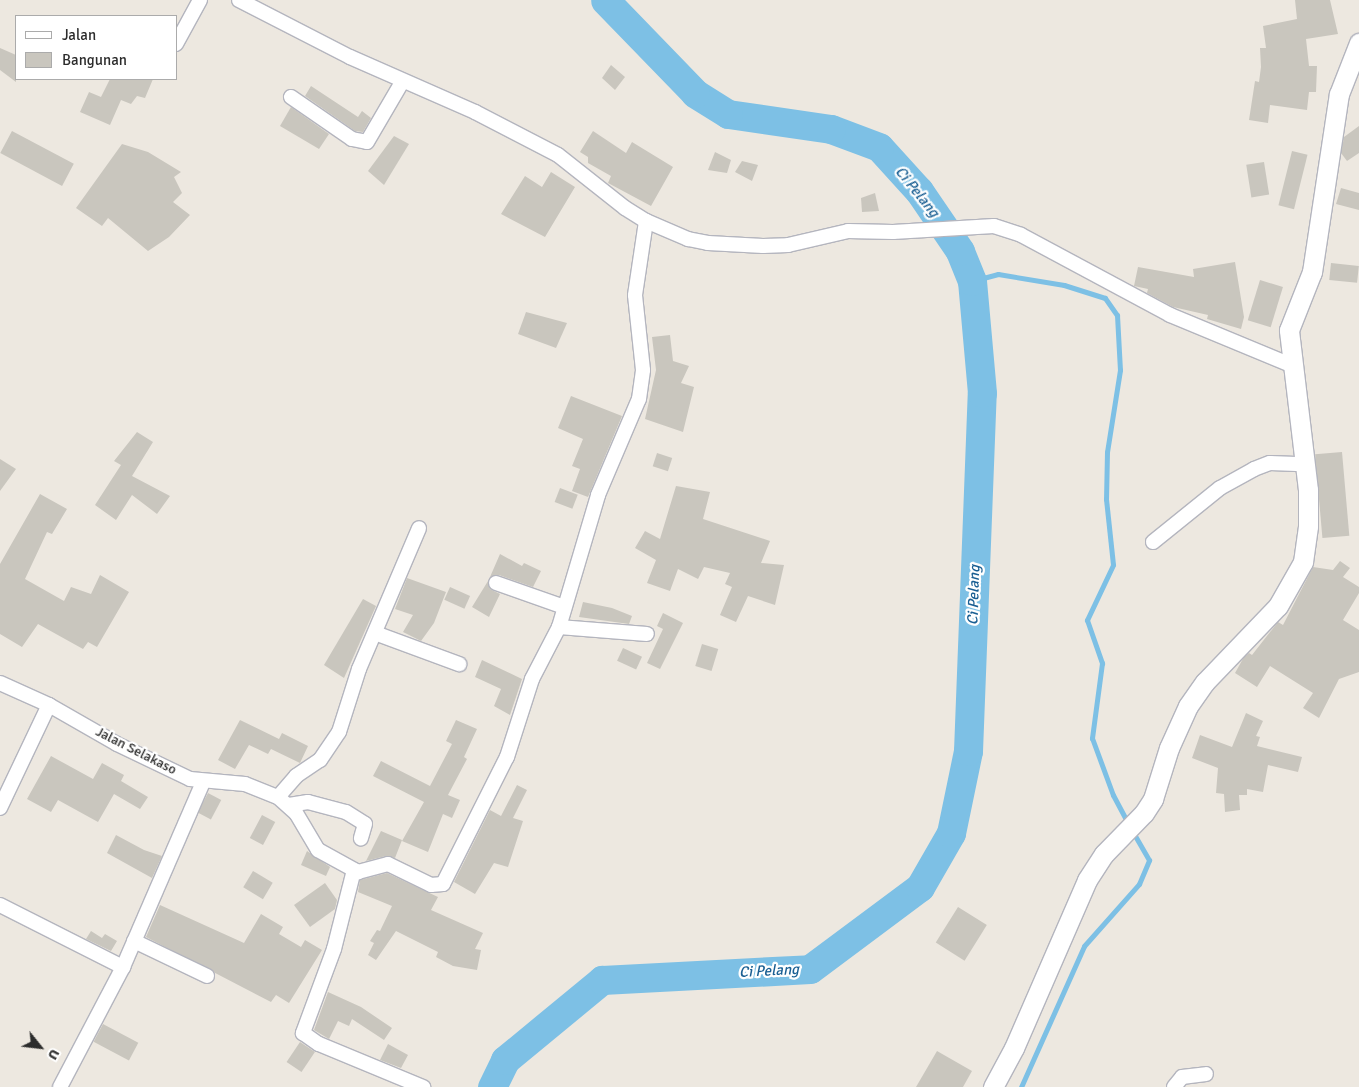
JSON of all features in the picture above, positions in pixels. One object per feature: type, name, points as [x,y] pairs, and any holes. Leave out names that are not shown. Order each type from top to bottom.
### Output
[{"type":"street","points":[[178,40],[200,0]]},
{"type":"street","points":[[239,0],[402,82],[474,112],[558,154],[646,221],[688,239],[738,246],[788,245],[848,231],[892,232],[988,225],[1020,235],[1170,315],[1291,365]]},
{"type":"street","points":[[993,1087],[1014,1048],[1094,868],[1153,799],[1169,748],[1188,706],[1205,682],[1278,606],[1298,575],[1303,562],[1308,526],[1308,490],[1303,464],[1301,424],[1291,365],[1289,330],[1312,272],[1338,94],[1359,42]]},
{"type":"street","points":[[290,97],[352,139],[367,142],[402,82]]},
{"type":"street","points":[[283,801],[314,845],[354,870],[362,873],[388,864],[431,885],[442,884],[500,773],[532,679],[559,627],[595,503],[639,399],[643,370],[635,295],[646,221]]},
{"type":"street","points":[[1153,542],[1220,488],[1254,469],[1270,463],[1303,464]]},
{"type":"street","points":[[283,801],[296,776],[320,760],[330,748],[339,732],[375,633],[420,528]]},
{"type":"street","points":[[496,583],[564,607]]},
{"type":"street","points":[[559,627],[647,634]]},
{"type":"street","points":[[375,633],[459,664]]},
{"type":"street","name":"Jalan Selakaso","points":[[0,683],[49,704],[137,754],[202,782],[244,784],[283,801]]},
{"type":"street","points":[[0,808],[49,704]]},
{"type":"street","points":[[60,1087],[123,967],[202,782]]},
{"type":"street","points":[[283,801],[308,802],[346,812],[365,824],[361,838]]},
{"type":"street","points":[[354,870],[334,949],[303,1032],[320,1044],[407,1084],[423,1087]]},
{"type":"street","points":[[0,905],[123,967]]},
{"type":"street","points":[[134,941],[208,976]]},
{"type":"street","points":[[1174,1087],[1187,1075],[1206,1074]]},
{"type":"building","points":[[1295,0],[1330,0],[1338,34],[1306,39],[1309,66],[1317,66],[1316,92],[1309,92],[1307,110],[1270,105],[1268,123],[1249,120],[1255,81],[1259,82],[1261,67],[1260,48],[1266,48],[1263,26],[1297,19]]},
{"type":"building","points":[[0,48],[15,55],[16,82],[0,70]]},
{"type":"building","points":[[611,65],[625,77],[615,90],[602,78]]},
{"type":"building","points":[[110,80],[153,80],[145,98],[137,96],[131,104],[121,100],[110,125],[80,112],[89,92],[101,97]]},
{"type":"building","points":[[311,86],[358,117],[362,111],[371,118],[363,132],[355,131],[305,96]]},
{"type":"building","points":[[291,107],[329,134],[319,149],[280,126]]},
{"type":"building","points":[[1359,126],[1359,153],[1347,161],[1341,153],[1344,137]]},
{"type":"building","points":[[12,131],[74,164],[62,186],[0,153]]},
{"type":"building","points":[[593,131],[626,153],[632,142],[673,167],[651,206],[608,183],[611,176],[588,163],[588,157],[580,152]]},
{"type":"building","points":[[394,136],[409,144],[384,185],[368,171]]},
{"type":"building","points":[[122,144],[148,152],[181,172],[174,177],[182,193],[173,202],[190,215],[169,237],[148,251],[108,218],[102,226],[76,208]]},
{"type":"building","points":[[1292,151],[1308,155],[1294,209],[1278,205]]},
{"type":"building","points":[[715,152],[731,160],[727,173],[708,170]]},
{"type":"building","points":[[742,161],[758,165],[752,181],[735,172]]},
{"type":"building","points":[[1264,162],[1269,195],[1251,197],[1246,165]]},
{"type":"building","points":[[551,172],[575,187],[545,237],[501,214],[525,176],[542,187]]},
{"type":"building","points":[[1341,188],[1359,193],[1359,210],[1336,204]]},
{"type":"building","points":[[875,193],[879,211],[862,212],[861,198]]},
{"type":"building","points":[[1235,262],[1244,317],[1241,329],[1207,319],[1208,315],[1173,307],[1147,293],[1148,289],[1134,286],[1138,267],[1194,277],[1193,269]]},
{"type":"building","points":[[1331,263],[1359,266],[1357,283],[1329,280]]},
{"type":"building","points":[[1260,280],[1283,287],[1271,327],[1248,320]]},
{"type":"building","points":[[526,312],[567,323],[556,348],[518,334]]},
{"type":"building","points":[[670,335],[673,361],[689,366],[681,383],[694,387],[683,432],[645,419],[656,370],[652,337]]},
{"type":"building","points":[[571,396],[622,416],[588,497],[572,491],[580,469],[572,466],[583,439],[558,428]]},
{"type":"building","points":[[137,432],[153,442],[132,476],[170,496],[157,514],[132,495],[116,520],[95,505],[121,465],[114,461]]},
{"type":"building","points":[[1342,452],[1349,536],[1322,538],[1315,454]]},
{"type":"building","points":[[657,453],[672,458],[668,471],[653,466]]},
{"type":"building","points":[[0,459],[16,469],[0,491]]},
{"type":"building","points":[[676,486],[710,492],[703,519],[770,541],[761,563],[784,565],[775,605],[748,596],[736,622],[720,615],[732,587],[725,584],[730,573],[704,567],[698,579],[678,569],[670,591],[647,583],[656,560],[635,548],[645,531],[660,539]]},
{"type":"building","points":[[560,488],[578,495],[572,509],[555,502]]},
{"type":"building","points":[[40,494],[67,509],[52,534],[47,532],[25,579],[64,601],[71,587],[91,594],[100,575],[129,592],[97,647],[88,642],[83,649],[38,624],[22,647],[0,634],[0,564]]},
{"type":"building","points":[[500,554],[522,566],[524,563],[541,571],[533,587],[499,575],[490,577]]},
{"type":"building","points":[[1340,561],[1350,568],[1343,577],[1359,587],[1359,593],[1343,620],[1359,630],[1359,672],[1339,679],[1319,718],[1303,708],[1313,693],[1270,666],[1257,687],[1235,673],[1244,657],[1249,653],[1252,655],[1278,622],[1283,625],[1313,567],[1333,570]]},
{"type":"building","points":[[407,578],[446,592],[434,623],[421,641],[403,632],[413,615],[395,609]]},
{"type":"building","points":[[488,581],[490,589],[500,594],[489,617],[472,607]]},
{"type":"building","points":[[450,587],[470,596],[464,609],[444,600]]},
{"type":"building","points":[[363,599],[376,606],[344,678],[324,665]]},
{"type":"building","points":[[583,602],[612,608],[632,616],[629,624],[579,617]]},
{"type":"building","points":[[663,613],[683,623],[660,669],[647,663],[663,629],[657,626]]},
{"type":"building","points":[[702,644],[718,649],[712,671],[695,666]]},
{"type":"building","points":[[623,648],[642,657],[636,670],[617,661]]},
{"type":"building","points":[[482,660],[522,679],[510,715],[494,706],[501,689],[475,677]]},
{"type":"building","points":[[1246,713],[1263,721],[1256,736],[1260,737],[1257,746],[1302,757],[1298,772],[1268,765],[1263,792],[1247,789],[1247,795],[1239,795],[1240,810],[1225,812],[1224,794],[1216,793],[1218,768],[1192,758],[1200,735],[1232,747]]},
{"type":"building","points":[[240,720],[279,739],[282,733],[308,746],[300,763],[271,749],[268,754],[249,745],[235,769],[218,760]]},
{"type":"building","points":[[456,720],[477,729],[464,757],[467,759],[448,795],[460,800],[452,818],[443,814],[428,852],[402,841],[424,802],[373,776],[381,761],[430,786],[452,744],[446,741]]},
{"type":"building","points":[[51,756],[93,779],[102,763],[124,775],[121,781],[148,797],[140,809],[114,794],[98,822],[58,800],[51,812],[27,799]]},
{"type":"building","points":[[517,785],[527,790],[513,818],[523,821],[508,867],[494,863],[475,894],[454,882],[490,810],[501,816]]},
{"type":"building","points":[[208,793],[221,800],[211,819],[198,812]]},
{"type":"building","points":[[262,815],[275,822],[263,845],[250,838]]},
{"type":"building","points":[[381,831],[402,840],[395,858],[386,856],[366,861]]},
{"type":"building","points":[[116,835],[144,850],[162,856],[152,878],[107,853]]},
{"type":"building","points":[[307,851],[330,867],[326,876],[301,865]]},
{"type":"building","points":[[253,871],[273,883],[263,899],[243,887]]},
{"type":"building","points":[[387,873],[438,897],[431,910],[483,933],[475,949],[481,950],[477,970],[453,966],[436,957],[438,952],[396,931],[376,960],[368,955],[374,943],[370,941],[377,930],[380,931],[392,906],[358,892],[360,880]]},
{"type":"building","points":[[325,883],[337,900],[335,909],[310,927],[294,905]]},
{"type":"building","points":[[160,905],[244,943],[261,914],[283,927],[279,934],[301,947],[305,940],[322,950],[289,1003],[276,995],[271,1002],[146,937]]},
{"type":"building","points":[[958,907],[987,925],[965,961],[936,943]]},
{"type":"building","points":[[91,931],[102,938],[105,934],[117,941],[111,951],[86,939]]},
{"type":"building","points":[[328,992],[361,1007],[392,1028],[384,1040],[352,1019],[349,1026],[338,1021],[329,1039],[314,1030]]},
{"type":"building","points":[[103,1024],[138,1043],[129,1060],[94,1042]]},
{"type":"building","points":[[300,1042],[315,1052],[302,1072],[287,1062]]},
{"type":"building","points":[[388,1044],[408,1055],[401,1068],[380,1060]]},
{"type":"building","points":[[937,1051],[972,1071],[963,1087],[916,1087]]},
{"type":"waterway","name":"Ci Pelang","points":[[492,1087],[505,1060],[602,980],[810,969],[920,887],[951,833],[968,751],[982,393],[972,281],[960,251],[919,191],[879,147],[831,129],[728,114],[695,93],[605,0]]},
{"type":"waterway","points":[[972,281],[998,274],[1064,285],[1105,298],[1117,315],[1120,370],[1107,452],[1106,499],[1113,565],[1087,620],[1102,663],[1092,738],[1113,795],[1128,823]]},
{"type":"waterway","points":[[1021,1087],[1084,946],[1139,884],[1149,860],[1132,830]]}]
